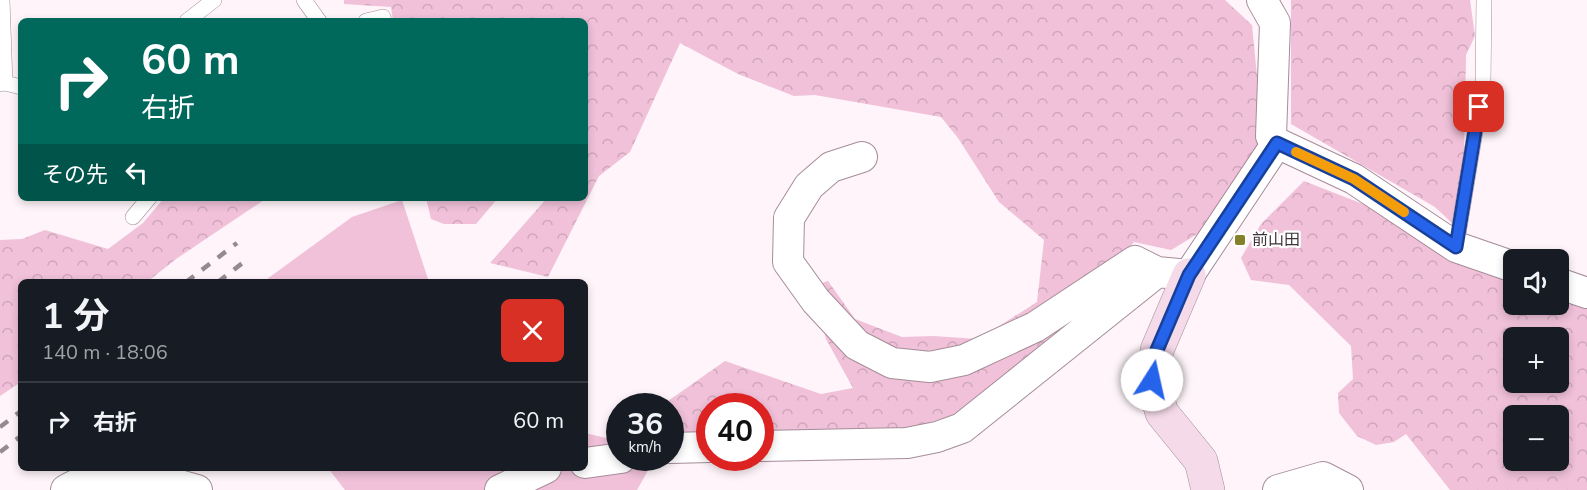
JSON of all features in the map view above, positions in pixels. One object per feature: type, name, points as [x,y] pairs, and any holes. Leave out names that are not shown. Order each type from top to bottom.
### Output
[{"type":"street","points":[[1262,0],[1275,22],[1271,136],[1277,143],[1354,179],[1456,247],[1503,263]]},
{"type":"street","points":[[1208,490],[1201,461],[1162,413],[1152,380],[1157,350],[1189,275],[1277,143]]},
{"type":"street","points":[[862,157],[831,167],[809,186],[789,218],[788,262],[816,301],[856,345],[891,363],[930,367],[964,360],[1035,327],[1135,261],[1157,272],[1189,275]]},
{"type":"street","points":[[774,446],[907,443],[937,437],[962,428],[1157,272]]},
{"type":"street","points":[[1569,287],[1587,293]]},
{"type":"street","points":[[588,463],[606,460]]},
{"type":"street","points":[[500,490],[540,471]]},
{"type":"street","points":[[66,490],[75,484],[100,477],[145,478],[197,490]]},
{"type":"street","points":[[1278,490],[1323,477],[1348,490]]},
{"type":"lane","points":[[2,0],[3,84],[18,86]]},
{"type":"lane","points":[[304,0],[318,18]]},
{"type":"lane","points":[[1456,247],[1483,84],[1484,0]]},
{"type":"lane","points":[[190,18],[205,3]]},
{"type":"lane","points":[[134,217],[146,201]]},
{"type":"green space","points":[[344,0],[1225,0],[1252,25],[1264,147],[1209,227],[1171,250],[1134,242],[1058,333],[953,415],[906,430],[774,434],[774,393],[696,393],[696,435],[684,436],[684,393],[679,393],[725,361],[821,394],[853,388],[826,339],[812,286],[828,281],[855,319],[902,337],[933,336],[979,339],[1037,302],[1044,240],[999,202],[958,138],[941,117],[815,95],[794,96],[738,74],[680,43],[630,152],[599,176],[588,198],[588,18],[393,18],[391,7],[344,4]]},
{"type":"green space","points":[[1291,0],[1470,0],[1475,36],[1466,55],[1464,159],[1452,223],[1435,207],[1291,124]]},
{"type":"green space","points":[[1304,181],[1396,217],[1503,276],[1503,315],[1569,315],[1569,301],[1587,307],[1587,490],[1450,490],[1406,434],[1394,442],[1376,445],[1357,436],[1339,413],[1338,393],[1353,379],[1351,346],[1289,285],[1251,280],[1241,258],[1261,224]]},
{"type":"green space","points":[[161,201],[263,201],[176,259],[151,279],[18,279],[18,384],[0,396],[0,240],[22,239],[45,230],[108,249],[143,223]]},
{"type":"green space","points":[[402,201],[428,279],[267,279],[352,217]]},
{"type":"green space","points":[[427,201],[495,201],[476,224],[444,224],[431,219]]},
{"type":"green space","points":[[544,201],[586,201],[548,277],[490,263]]},
{"type":"green space","points":[[588,434],[606,438],[606,471],[648,471],[637,490],[345,490],[330,471],[588,471]]},
{"type":"railway","points":[[190,279],[237,243]]},
{"type":"railway","points":[[222,279],[249,258]]},
{"type":"railway","points":[[0,427],[18,413]]},
{"type":"railway","points":[[0,452],[18,438]]},
{"type":"slow traffic","points":[[1296,152],[1354,179],[1404,212]]},
{"type":"place","name":"前山田","points":[[1240,240]]},
{"type":"route","points":[[1152,380],[1157,350],[1189,275],[1277,143],[1354,179],[1456,247],[1479,107]]}]
